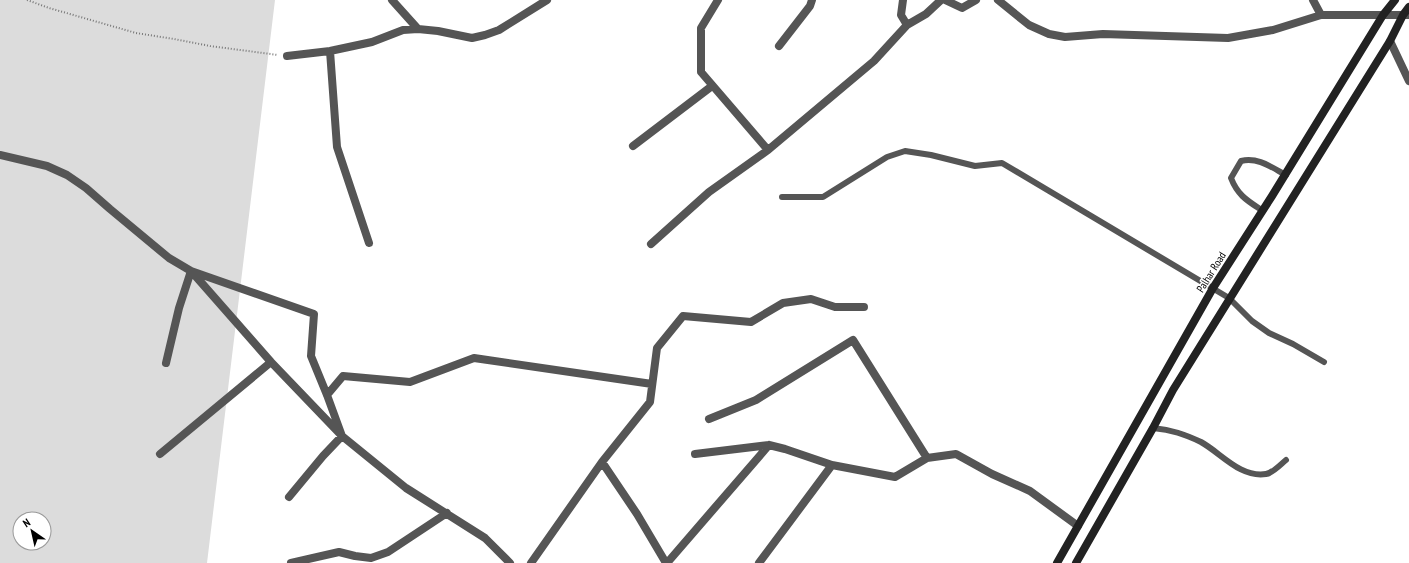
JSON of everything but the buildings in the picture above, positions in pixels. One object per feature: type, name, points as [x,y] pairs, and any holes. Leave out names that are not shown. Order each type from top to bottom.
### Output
[{"type":"main road","name":"Palhar Road","points":[[1057,563],[1213,288],[1286,175],[1384,15],[1395,0]]},
{"type":"main road","points":[[1076,563],[1173,390],[1390,41],[1406,15],[1409,7]]},
{"type":"street","points":[[392,0],[418,29]]},
{"type":"street","points":[[287,56],[330,51],[372,42],[403,30],[418,29],[438,31],[472,38],[499,30],[547,0]]},
{"type":"street","points":[[718,0],[716,6],[701,28],[701,72],[768,150]]},
{"type":"street","points":[[779,46],[810,6],[812,0]]},
{"type":"street","points":[[902,0],[901,15],[907,25]]},
{"type":"street","points":[[651,244],[709,192],[768,150],[874,61],[907,25],[926,14],[941,0]]},
{"type":"street","points":[[945,0],[962,8],[976,0]]},
{"type":"street","points":[[998,0],[1029,25],[1049,34],[1065,37],[1103,34],[1228,38],[1273,30],[1321,15],[1406,15]]},
{"type":"street","points":[[1313,0],[1321,15]]},
{"type":"street","points":[[1390,41],[1409,81]]},
{"type":"street","points":[[330,51],[337,147],[369,243]]},
{"type":"street","points":[[633,146],[712,86]]},
{"type":"street","points":[[0,155],[46,166],[67,175],[86,188],[169,258],[191,271],[314,314],[311,356],[342,436]]},
{"type":"street","points":[[191,271],[271,362],[342,436],[406,488],[485,538],[510,563]]},
{"type":"street","points":[[166,363],[179,308],[191,271]]},
{"type":"street","points":[[531,563],[602,462],[650,402],[656,348],[683,316],[751,322],[783,303],[811,299],[834,307],[864,307]]},
{"type":"street","points":[[709,419],[756,400],[853,340],[927,458]]},
{"type":"street","points":[[327,395],[343,376],[410,382],[474,358],[652,384]]},
{"type":"street","points":[[160,454],[271,362]]},
{"type":"street","points":[[289,497],[322,456],[342,436]]},
{"type":"street","points":[[695,454],[769,445],[785,448],[832,465],[895,477],[927,458],[956,454],[992,474],[1030,491],[1078,526]]},
{"type":"street","points":[[602,462],[637,514],[666,563],[769,445]]},
{"type":"street","points":[[759,563],[832,465]]},
{"type":"street","points":[[290,563],[339,552],[371,558],[388,552],[447,514]]},
{"type":"lane","points":[[782,197],[824,197],[887,157],[905,151],[931,155],[975,166],[1002,163],[1229,298],[1252,321],[1268,333],[1293,344],[1324,362]]},
{"type":"lane","points":[[1263,211],[1238,193],[1234,186],[1231,178],[1241,160],[1255,160],[1286,175]]},
{"type":"lane","points":[[1153,428],[1172,430],[1202,443],[1237,468],[1253,473],[1267,474],[1286,460]]},
{"type":"path","points":[[27,0],[63,13],[136,33],[259,53],[287,56]]},
{"type":"shaded area","points":[[0,0],[275,0],[207,563],[0,563]]}]
